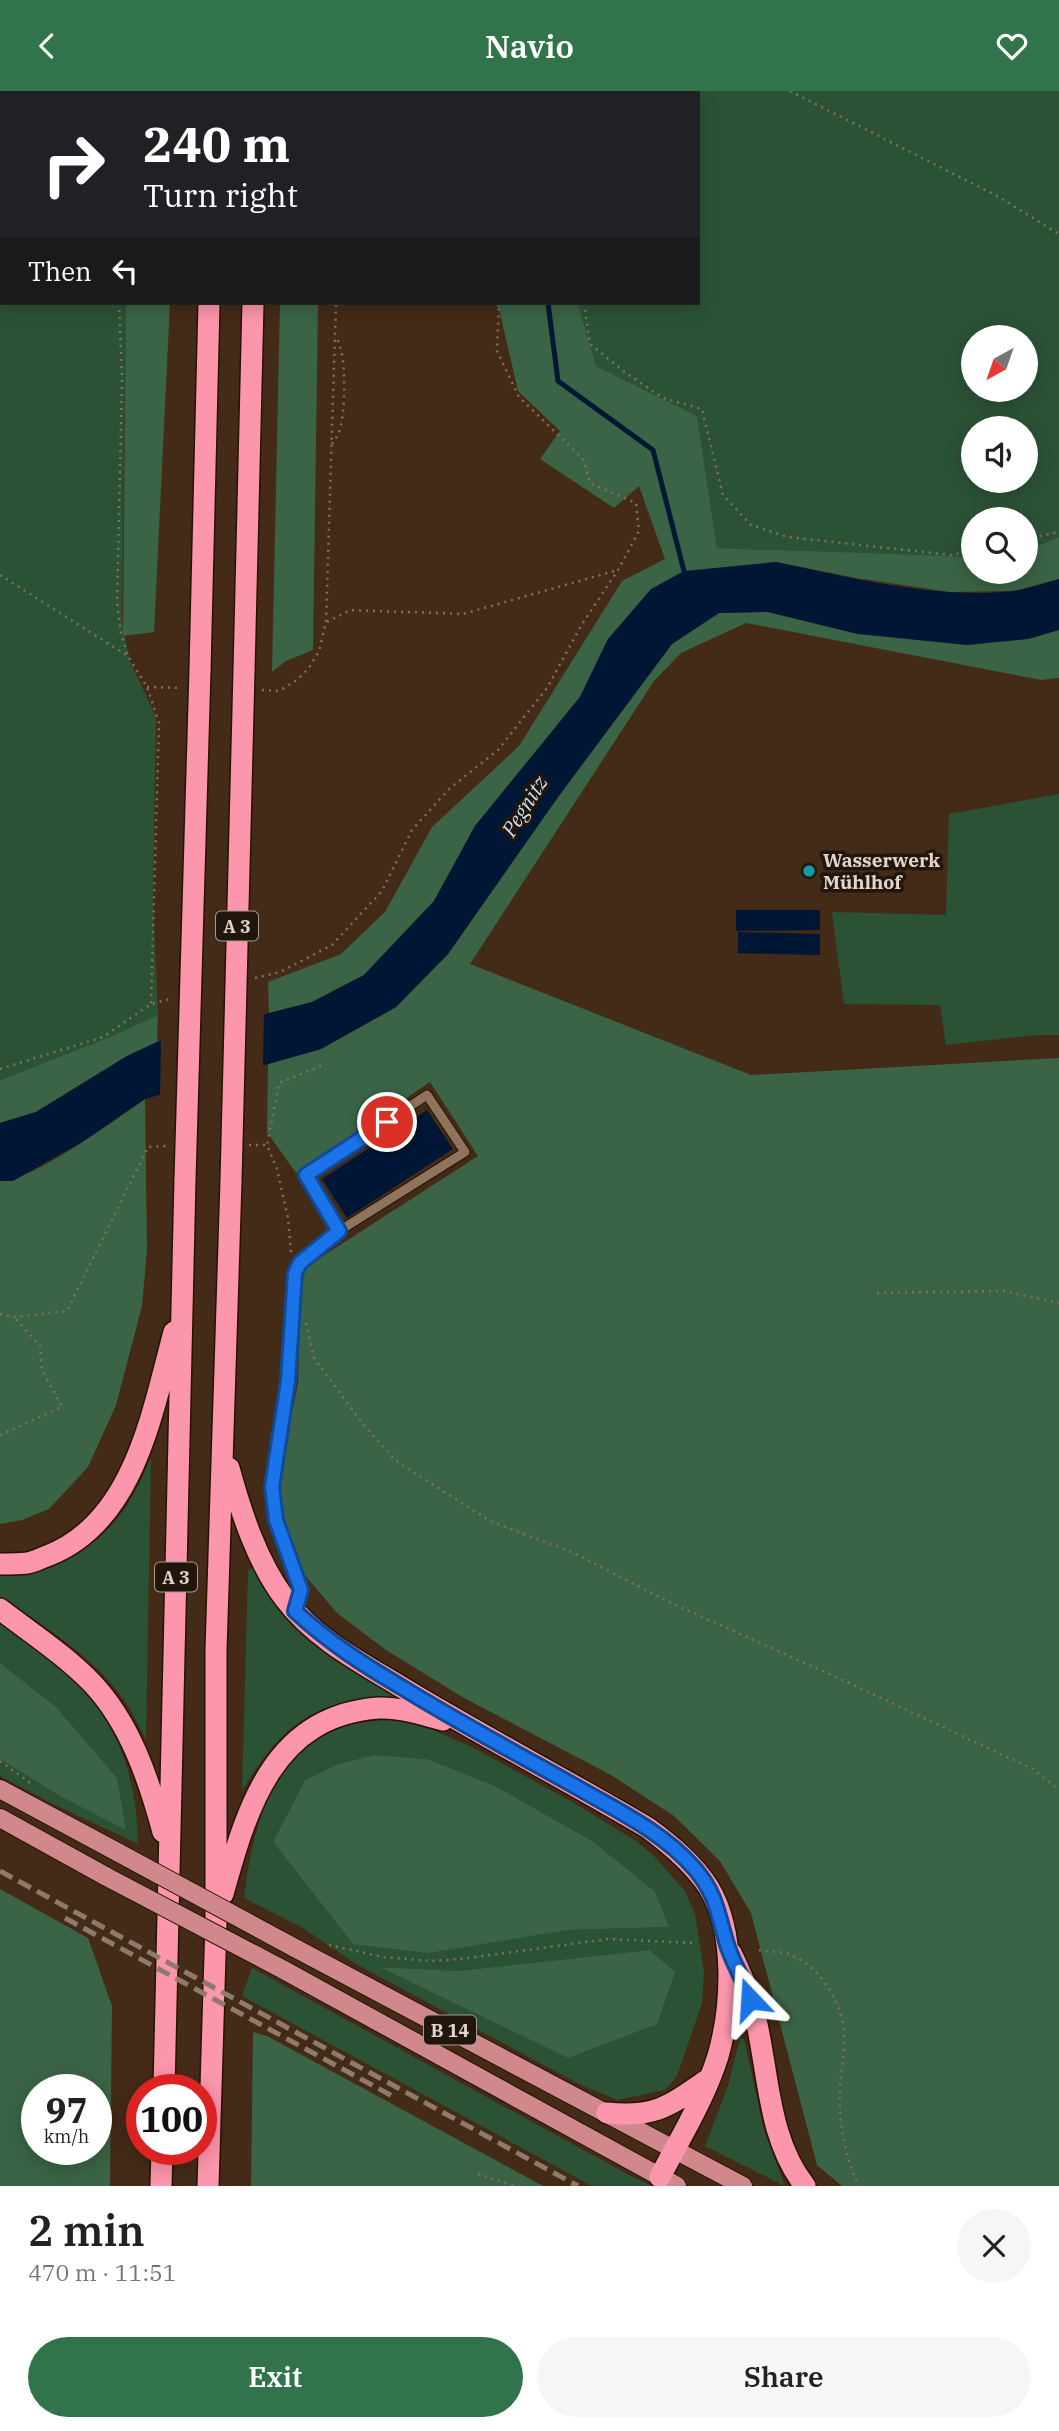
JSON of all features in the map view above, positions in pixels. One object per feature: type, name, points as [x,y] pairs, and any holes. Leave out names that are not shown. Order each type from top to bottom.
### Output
[{"type":"highway","name":"A 3","points":[[164,2074],[209,305]]},
{"type":"highway","name":"A 3","points":[[208,2186],[216,1922],[216,1650],[248,681],[253,305]]},
{"type":"highway","points":[[0,1564],[28,1563],[65,1549],[90,1531],[110,1509],[128,1479],[142,1445],[183,1300]]},
{"type":"highway","points":[[224,1449],[235,1491],[264,1562],[295,1611],[336,1646],[465,1725],[624,1814],[666,1841],[709,1888],[719,1910],[726,1941],[728,2000],[720,2047],[709,2079],[674,2149],[668,2182]]},
{"type":"highway","points":[[0,1609],[67,1660],[93,1685],[113,1711],[132,1744],[148,1781],[169,1854]]},
{"type":"highway","points":[[216,1922],[250,1810],[263,1782],[282,1754],[299,1737],[322,1722],[347,1713],[382,1708],[465,1725]]},
{"type":"highway","points":[[726,1941],[744,1979],[756,2019],[782,2146],[804,2186]]},
{"type":"highway","points":[[607,2113],[642,2114],[656,2110],[709,2079]]},
{"type":"highway","points":[[161,2186],[162,2165]]},
{"type":"main road","name":"B 14","points":[[0,1789],[743,2186]]},
{"type":"main road","name":"B 14","points":[[0,1818],[282,1969],[668,2182]]},
{"type":"lane","points":[[295,1611],[301,1590],[276,1520],[272,1487],[288,1381],[295,1273],[300,1263],[339,1231],[465,1152],[427,1095],[306,1175],[339,1231]]},
{"type":"path","points":[[790,91],[999,197],[1059,234]]},
{"type":"path","points":[[119,305],[122,379],[117,602],[121,634],[128,656],[147,687],[159,723],[151,1004]]},
{"type":"path","points":[[248,681],[279,691],[297,680],[309,668],[318,651],[326,622],[336,305]]},
{"type":"path","points":[[254,978],[280,972],[332,945],[382,891],[412,830],[449,789],[498,750],[547,688],[582,624],[618,570],[639,531],[636,503],[590,482],[584,460],[519,397],[497,351],[499,305]]},
{"type":"path","points":[[584,305],[590,344],[626,373],[663,397],[702,409],[723,495],[751,525],[788,537],[951,555],[961,553]]},
{"type":"path","points":[[332,444],[338,434],[342,417],[344,356],[335,337]]},
{"type":"path","points":[[1038,536],[1059,532]]},
{"type":"path","points":[[326,622],[350,610],[463,614],[618,570]]},
{"type":"path","points":[[0,575],[128,656]]},
{"type":"path","points":[[147,687],[187,688]]},
{"type":"path","points":[[0,1069],[103,1037],[151,1004],[177,998]]},
{"type":"path","points":[[295,1273],[277,1169],[267,1145],[279,1083],[321,1066]]},
{"type":"path","points":[[241,1145],[267,1145]]},
{"type":"path","points":[[0,1314],[14,1317],[67,1311],[148,1147],[175,1146]]},
{"type":"path","points":[[877,1293],[1003,1291],[1059,1303]]},
{"type":"path","points":[[0,1435],[62,1407],[42,1370],[40,1346],[14,1317]]},
{"type":"path","points":[[306,1322],[314,1359],[363,1424],[396,1461],[490,1521],[574,1553],[669,1602],[1033,1769],[1059,1790]]},
{"type":"path","points":[[328,1944],[383,1957],[430,1961],[608,1939],[694,1943]]},
{"type":"path","points":[[759,1950],[791,1955],[819,1975],[841,2013],[844,2037],[840,2113],[844,2137],[859,2186]]},
{"type":"path","points":[[478,2173],[515,2186]]},
{"type":"green space","points":[[700,91],[1059,91],[1059,537],[1038,546],[1038,507],[961,507],[961,558],[717,548],[697,416],[596,366],[579,305],[700,305]]},
{"type":"green space","points":[[0,305],[126,305],[122,621],[130,661],[156,717],[153,901],[158,1015],[0,1080]]},
{"type":"green space","points":[[126,305],[170,305],[154,632],[123,636]]},
{"type":"green space","points":[[280,305],[318,305],[313,650],[286,661],[272,672]]},
{"type":"green space","points":[[496,305],[579,305],[596,366],[697,416],[717,548],[961,557],[961,584],[1038,584],[1038,546],[1059,537],[1059,579],[1013,591],[950,592],[856,578],[776,562],[608,639],[580,697],[475,826],[434,901],[364,975],[312,1002],[269,1013],[268,982],[341,954],[385,912],[432,827],[519,746],[622,581],[665,559],[639,486],[614,508],[540,459],[560,431],[518,391],[499,309]]},
{"type":"green space","points":[[768,612],[858,634],[1028,639],[1059,630],[1059,678],[1041,680],[746,623],[681,653],[654,681],[470,964],[751,1075],[1059,1058],[1059,2186],[842,2186],[817,2165],[751,1913],[720,1861],[674,1816],[611,1775],[464,1698],[386,1650],[337,1613],[291,1559],[280,1518],[282,1463],[298,1383],[301,1277],[309,1265],[478,1156],[430,1082],[296,1173],[267,1132],[268,1064],[321,1049],[396,1007],[448,954],[558,797],[672,644],[719,613]]},
{"type":"green space","points":[[1059,794],[1059,1035],[946,1045],[940,1005],[844,1004],[832,912],[946,915],[949,814]]},
{"type":"green space","points":[[158,1015],[157,1042],[127,1056],[36,1112],[0,1123],[0,1080]]},
{"type":"green space","points":[[145,1099],[147,1250],[142,1306],[116,1405],[88,1467],[49,1509],[22,1520],[0,1524],[0,1181],[14,1178],[52,1161]]},
{"type":"green space","points":[[151,1458],[146,1740],[123,1698],[93,1665],[63,1640],[0,1596],[0,1576],[40,1570],[59,1563],[93,1543],[121,1514],[138,1487]]},
{"type":"green space","points":[[252,1568],[281,1611],[297,1628],[354,1672],[398,1698],[345,1703],[324,1709],[305,1719],[288,1731],[272,1748],[242,1791],[248,1570]]},
{"type":"green space","points":[[0,1623],[76,1682],[109,1725],[131,1781],[138,1844],[0,1776],[0,1759],[30,1776],[55,1706],[0,1663]]},
{"type":"green space","points":[[0,1663],[55,1706],[117,1778],[126,1830],[62,1797],[0,1759]]},
{"type":"green space","points":[[390,1720],[424,1726],[474,1748],[636,1841],[654,1856],[685,1891],[695,1914],[704,1972],[702,2003],[677,2076],[665,2090],[617,2100],[579,2084],[356,1964],[303,1928],[244,1898],[256,1832],[281,1775],[299,1753],[323,1736],[353,1724]],"holes":[[[374,1755],[427,1759],[497,1787],[592,1841],[668,1927],[567,1930],[353,1944],[273,1842],[305,1780],[338,1764]],[[649,1950],[568,2058],[382,1967],[459,1971]]]},
{"type":"green space","points":[[374,1755],[427,1759],[497,1787],[592,1841],[655,1892],[669,1927],[567,1930],[428,1953],[353,1944],[273,1842],[305,1780],[338,1764]]},
{"type":"green space","points":[[0,1889],[88,1938],[112,2006],[111,2074],[21,2074],[21,2165],[110,2165],[110,2186],[0,2186]]},
{"type":"green space","points":[[649,1950],[675,1972],[657,2024],[568,2058],[380,1967],[459,1971]]},
{"type":"green space","points":[[252,1968],[652,2186],[592,2186],[242,1996]]},
{"type":"green space","points":[[253,2032],[267,2036],[543,2186],[251,2186]]},
{"type":"green space","points":[[740,2038],[744,2039],[764,2131],[785,2186],[705,2146],[728,2086]]},
{"type":"water","name":"Pegnitz","points":[[776,562],[863,580],[954,592],[1018,590],[1059,579],[1059,630],[1028,639],[967,645],[858,634],[768,612],[719,613],[672,644],[558,797],[448,954],[396,1007],[321,1049],[145,1099],[82,1142],[13,1181],[0,1181],[0,1123],[36,1112],[127,1056],[157,1042],[312,1002],[364,975],[434,901],[475,826],[580,697],[608,639],[651,589],[684,571]]},
{"type":"water","points":[[736,910],[820,910],[820,930],[736,931]]},
{"type":"water","points":[[738,932],[820,934],[820,955],[738,953]]},
{"type":"water","points":[[427,1110],[453,1149],[347,1218],[322,1179]]},
{"type":"pier","points":[[264,1011],[263,1069],[160,1099],[161,1038]]},
{"type":"waterway","points":[[548,305],[558,381],[653,450],[685,575]]},
{"type":"railway","points":[[0,1871],[578,2186]]},
{"type":"railway","points":[[65,1918],[394,2097]]},
{"type":"place","name":"Wasserwerk Mühlhof","points":[[809,871]]},
{"type":"route","points":[[387,1122],[306,1175],[339,1231],[300,1263],[295,1273],[288,1381],[272,1487],[276,1520],[301,1590],[295,1611],[336,1646],[363,1664],[648,1828],[666,1841],[709,1888],[719,1910],[726,1941],[744,1979],[750,1999]]}]
